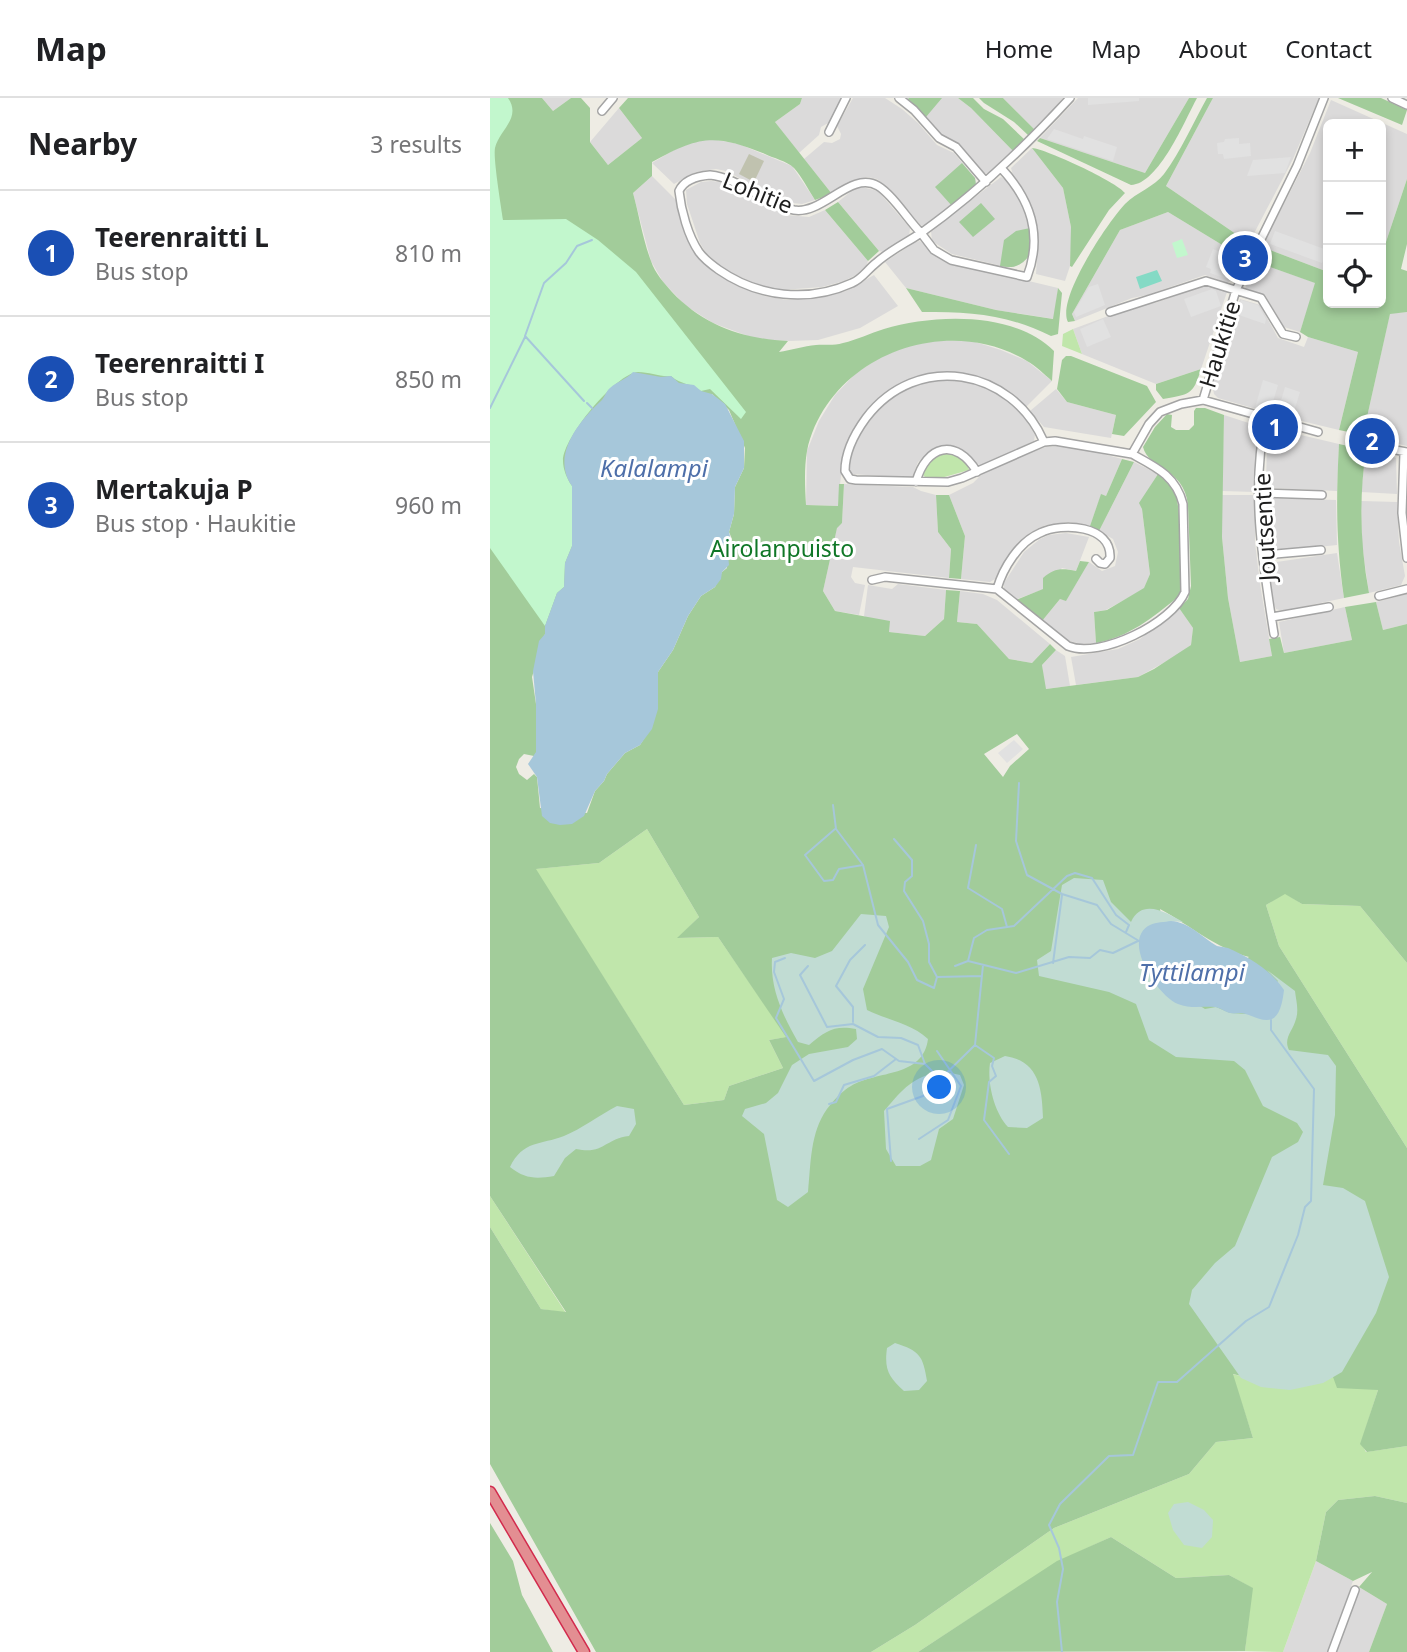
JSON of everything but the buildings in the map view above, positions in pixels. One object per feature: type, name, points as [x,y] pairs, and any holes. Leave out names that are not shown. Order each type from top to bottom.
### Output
[{"type":"highway","points":[[490,1492],[584,1652]]},
{"type":"street","points":[[602,111],[613,98]]},
{"type":"street","points":[[830,132],[846,98]]},
{"type":"street","points":[[899,98],[914,110],[939,138],[956,147],[986,182]]},
{"type":"street","name":"Lohitie","points":[[921,233],[884,191],[873,184],[853,185],[816,207],[799,210],[768,200],[718,175],[701,176],[683,185],[679,191],[693,240],[701,255],[741,284],[775,294],[819,292],[851,284],[880,260],[921,233],[986,182],[1032,140],[1070,98]]},
{"type":"street","name":"Haukitie","points":[[1203,400],[1236,290],[1297,166],[1324,98]]},
{"type":"street","points":[[1392,98],[1407,104]]},
{"type":"street","points":[[921,233],[934,250],[951,260],[1027,277],[1033,263],[1035,247],[1029,209],[1017,186],[1001,168]]},
{"type":"street","points":[[1110,312],[1206,281],[1261,298],[1283,334],[1296,337]]},
{"type":"street","points":[[872,580],[885,577],[997,589],[1059,641],[1080,649],[1110,645],[1156,622],[1182,598],[1186,584],[1183,504],[1173,479],[1132,454],[1071,442],[1044,442],[948,482],[856,480],[846,475],[845,466],[857,430],[876,405],[908,384],[938,376],[969,378],[1004,392],[1030,416],[1044,442]]},
{"type":"street","points":[[1132,454],[1149,424],[1160,412],[1203,400],[1318,432]]},
{"type":"street","name":"Joutsentie","points":[[1266,419],[1261,449],[1260,493],[1263,555],[1274,634]]},
{"type":"street","points":[[1374,446],[1405,452],[1402,513],[1407,558]]},
{"type":"street","points":[[916,482],[920,466],[926,458],[935,452],[946,450],[965,455],[977,472]]},
{"type":"street","points":[[1260,493],[1322,495]]},
{"type":"street","points":[[997,589],[999,581],[1022,546],[1032,537],[1051,529],[1063,526],[1079,528],[1101,537],[1110,547],[1110,558],[1105,564],[1096,559]]},
{"type":"street","points":[[1263,555],[1321,550]]},
{"type":"street","points":[[1379,596],[1407,589]]},
{"type":"street","points":[[1272,617],[1328,607]]},
{"type":"street","points":[[1332,1652],[1355,1590]]},
{"type":"shaded area","points":[[542,98],[571,98],[553,111]]},
{"type":"shaded area","points":[[802,98],[842,98],[830,122],[821,127],[819,135],[799,153],[775,122],[800,104]]},
{"type":"shaded area","points":[[853,98],[885,98],[902,109],[937,145],[954,153],[975,178],[974,189],[928,224],[921,226],[877,179],[868,177],[853,180],[832,194],[804,159],[824,142],[832,143],[840,139],[837,126]]},
{"type":"shaded area","points":[[905,98],[958,98],[1013,151],[990,174],[983,173],[958,144],[939,133]]},
{"type":"shaded area","points":[[1003,98],[1063,98],[1035,130]]},
{"type":"shaded area","points":[[1078,98],[1189,98],[1145,173],[1040,138]]},
{"type":"shaded area","points":[[1088,98],[1139,98],[1139,101],[1088,105]]},
{"type":"shaded area","points":[[1213,98],[1319,98],[1293,159],[1249,243],[1166,186]]},
{"type":"shaded area","points":[[1331,100],[1373,119],[1323,119]]},
{"type":"shaded area","points":[[619,108],[642,138],[608,165],[590,142]]},
{"type":"shaded area","points":[[1323,120],[1323,270],[1262,247],[1310,153]]},
{"type":"shaded area","points":[[1386,125],[1407,134],[1407,179],[1386,242]]},
{"type":"shaded area","points":[[1054,129],[1117,147],[1113,161],[1047,139]]},
{"type":"shaded area","points":[[1239,138],[1239,144],[1250,143],[1251,156],[1224,159],[1223,154],[1218,154],[1217,143],[1224,142],[1225,139]]},
{"type":"shaded area","points":[[712,139],[739,144],[792,166],[815,200],[802,204],[784,202],[726,171],[716,169],[696,172],[674,184],[652,163],[679,147]]},
{"type":"shaded area","points":[[1032,148],[1063,188],[1071,227],[1070,266],[1065,281],[1036,274],[1038,242],[1035,220],[1011,168]]},
{"type":"shaded area","points":[[749,154],[764,161],[754,182],[739,174]]},
{"type":"shaded area","points":[[1291,157],[1285,173],[1247,176],[1253,160]]},
{"type":"shaded area","points":[[652,176],[677,201],[692,249],[700,259],[741,287],[764,296],[787,300],[812,298],[846,291],[874,275],[898,306],[860,328],[818,340],[756,339],[713,323],[686,306],[663,282],[651,261],[633,193]]},
{"type":"shaded area","points":[[1001,177],[1010,182],[1024,206],[1030,230],[1024,262],[1014,267],[1006,267],[952,254],[932,241],[931,231]]},
{"type":"shaded area","points":[[701,182],[722,182],[786,215],[809,217],[825,210],[868,261],[866,266],[844,281],[822,287],[782,290],[762,287],[725,270],[706,253],[700,243],[687,204],[686,190]]},
{"type":"shaded area","points":[[862,187],[878,191],[910,228],[909,237],[884,252],[879,251],[838,202],[854,189]]},
{"type":"shaded area","points":[[1168,212],[1242,257],[1232,280],[1227,283],[1205,275],[1132,298],[1075,321],[1072,314],[1120,230]]},
{"type":"shaded area","points":[[1275,231],[1323,249],[1323,260],[1322,263],[1270,244]]},
{"type":"shaded area","points":[[920,241],[945,261],[1058,288],[1054,319],[996,310],[906,288],[885,262]]},
{"type":"shaded area","points":[[1213,249],[1238,260],[1230,280],[1210,273],[1211,269],[1206,267]]},
{"type":"shaded area","points":[[1256,262],[1316,283],[1300,332],[1284,327],[1265,295],[1245,288]]},
{"type":"shaded area","points":[[1098,284],[1105,305],[1076,317],[1074,312],[1089,287]]},
{"type":"shaded area","points":[[1206,285],[1227,292],[1201,369],[1156,384],[1082,354],[1073,329],[1138,305],[1155,303]]},
{"type":"shaded area","points":[[1212,289],[1216,291],[1221,306],[1191,317],[1184,299]]},
{"type":"shaded area","points":[[1240,299],[1260,305],[1278,338],[1304,347],[1308,337],[1358,352],[1339,430],[1277,415],[1218,398],[1214,394],[1212,384]]},
{"type":"shaded area","points":[[1241,300],[1258,305],[1266,319],[1265,324],[1236,314]]},
{"type":"shaded area","points":[[1407,312],[1407,446],[1363,435],[1390,313]]},
{"type":"shaded area","points":[[1103,319],[1111,337],[1087,347],[1080,329]]},
{"type":"shaded area","points":[[940,340],[972,341],[1001,350],[1027,361],[1052,381],[1026,407],[1006,390],[977,378],[943,374],[888,393],[862,418],[850,437],[843,454],[838,506],[806,505],[807,451],[819,421],[835,395],[856,373],[882,356],[911,345]]},
{"type":"shaded area","points":[[939,380],[969,382],[1004,398],[1021,412],[1035,435],[1034,441],[980,466],[968,454],[950,446],[933,449],[918,462],[912,478],[851,474],[848,471],[849,458],[858,436],[882,405],[903,391]]},
{"type":"shaded area","points":[[1263,380],[1278,385],[1270,412],[1255,408]]},
{"type":"shaded area","points":[[1285,387],[1300,392],[1292,418],[1277,414]]},
{"type":"shaded area","points":[[1056,389],[1067,402],[1116,415],[1111,438],[1044,427],[1030,411]]},
{"type":"shaded area","points":[[1224,415],[1258,426],[1255,492],[1222,491]]},
{"type":"shaded area","points":[[1284,431],[1339,444],[1337,491],[1266,486],[1267,441],[1273,433]]},
{"type":"shaded area","points":[[1058,446],[1084,449],[1122,459],[1106,496],[1101,495],[1090,526],[1070,522],[1046,525],[1020,541],[995,579],[990,582],[961,579],[965,536],[949,495],[973,483],[983,473],[1031,452]]},
{"type":"shaded area","points":[[1366,450],[1396,458],[1397,494],[1361,492]]},
{"type":"shaded area","points":[[1134,462],[1158,474],[1140,503],[1150,574],[1144,589],[1106,610],[1094,612],[1096,643],[1081,644],[1066,640],[1042,621],[1060,599],[1066,600],[1089,562],[1102,571],[1115,566],[1118,552],[1113,539],[1099,531]]},
{"type":"shaded area","points":[[844,484],[913,487],[936,495],[938,532],[951,549],[949,578],[853,567],[851,577],[855,583],[865,585],[859,615],[835,611],[823,591],[837,527],[842,523]]},
{"type":"shaded area","points":[[1222,495],[1255,495],[1255,542],[1272,656],[1240,662],[1228,598],[1222,537]]},
{"type":"shaded area","points":[[1268,499],[1336,500],[1337,545],[1280,551],[1269,549],[1266,502]]},
{"type":"shaded area","points":[[1361,501],[1397,502],[1399,542],[1405,576],[1401,585],[1369,593],[1362,545]]},
{"type":"shaded area","points":[[1066,533],[1089,537],[1076,571],[1062,568],[1044,589],[1015,600],[1004,589],[1004,583],[1024,552],[1040,539]]},
{"type":"shaded area","points":[[1337,553],[1344,598],[1283,611],[1276,609],[1269,575],[1270,563]]},
{"type":"shaded area","points":[[898,584],[946,590],[944,619],[925,636],[889,632],[864,616],[868,585],[892,589]]},
{"type":"shaded area","points":[[960,591],[983,594],[997,600],[1050,644],[1032,663],[1009,659],[977,624],[957,622]]},
{"type":"shaded area","points":[[1407,594],[1407,624],[1383,630],[1376,602]]},
{"type":"shaded area","points":[[1345,607],[1352,640],[1284,653],[1279,622]]},
{"type":"shaded area","points":[[1179,608],[1193,628],[1191,645],[1138,677],[1076,685],[1071,657],[1118,649],[1140,639]]},
{"type":"shaded area","points":[[1056,650],[1065,656],[1070,686],[1045,689],[1042,665]]},
{"type":"shaded area","points":[[1014,740],[1023,749],[1007,763],[998,753]]},
{"type":"shaded area","points":[[1074,878],[1103,880],[1111,902],[1131,922],[1141,910],[1155,909],[1183,922],[1171,921],[1143,966],[1150,975],[1205,1009],[1216,1007],[1230,1013],[1247,1014],[1278,981],[1267,970],[1295,991],[1297,1012],[1288,1038],[1289,1050],[1328,1055],[1336,1066],[1335,1115],[1323,1185],[1343,1188],[1365,1201],[1389,1277],[1376,1313],[1342,1372],[1323,1383],[1290,1390],[1261,1387],[1241,1378],[1189,1304],[1192,1290],[1215,1263],[1235,1246],[1272,1157],[1298,1142],[1303,1132],[1297,1123],[1263,1106],[1245,1070],[1234,1061],[1176,1057],[1149,1040],[1136,1004],[1109,992],[1039,976],[1037,960],[1051,951],[1062,885]]},
{"type":"shaded area","points":[[861,914],[886,916],[889,927],[863,989],[867,1010],[907,1025],[928,1039],[918,1061],[909,1067],[851,1086],[827,1109],[814,1138],[808,1192],[788,1207],[777,1200],[764,1134],[742,1116],[745,1109],[766,1103],[778,1093],[792,1065],[809,1054],[848,1047],[857,1039],[856,1029],[842,1028],[826,1033],[809,1045],[798,1042],[779,1002],[773,981],[772,958],[791,953],[815,958],[832,951]]},
{"type":"shaded area","points":[[1005,1056],[1016,1059],[1032,1070],[1040,1087],[1043,1118],[1027,1128],[1008,1127],[993,1097],[990,1063]]},
{"type":"shaded area","points":[[942,1071],[960,1075],[964,1085],[953,1119],[939,1129],[931,1160],[920,1166],[896,1166],[886,1149],[884,1111],[909,1085]]},
{"type":"shaded area","points":[[617,1106],[634,1109],[636,1124],[629,1136],[593,1150],[576,1149],[565,1158],[554,1176],[531,1177],[510,1167],[515,1158],[527,1148],[570,1133]]},
{"type":"shaded area","points":[[895,1343],[915,1352],[922,1360],[927,1381],[919,1390],[904,1391],[889,1372],[886,1362],[887,1348]]},
{"type":"shaded area","points":[[1188,1502],[1204,1510],[1213,1520],[1212,1537],[1202,1548],[1184,1545],[1173,1530],[1168,1513],[1174,1504]]},
{"type":"shaded area","points":[[1316,1561],[1353,1581],[1328,1652],[1283,1652]]},
{"type":"shaded area","points":[[1359,1587],[1387,1604],[1369,1652],[1336,1652]]},
{"type":"green space","name":"Airolanpuisto","points":[[490,98],[542,98],[553,111],[571,98],[581,98],[590,108],[590,142],[608,165],[642,138],[619,108],[628,98],[802,98],[800,104],[775,122],[832,194],[815,200],[800,175],[791,166],[747,147],[719,140],[707,140],[682,147],[652,162],[652,176],[633,193],[653,265],[672,292],[697,313],[725,328],[755,337],[788,341],[779,352],[839,344],[904,324],[949,319],[973,319],[1018,329],[1037,338],[1054,351],[1052,381],[1027,361],[995,347],[961,341],[927,343],[894,352],[864,368],[839,390],[819,418],[807,451],[805,471],[806,505],[838,506],[839,484],[844,484],[842,523],[837,528],[823,591],[835,611],[890,621],[889,632],[925,636],[944,619],[946,590],[960,591],[957,622],[977,624],[1009,659],[1032,663],[1050,644],[1056,650],[1042,665],[1046,689],[1138,677],[1154,669],[1191,645],[1193,628],[1179,608],[1188,599],[1191,586],[1188,505],[1180,483],[1152,460],[1143,447],[1167,414],[1172,415],[1171,427],[1176,430],[1189,430],[1194,425],[1196,408],[1205,408],[1224,415],[1222,537],[1228,598],[1240,662],[1272,656],[1269,639],[1280,637],[1284,653],[1352,640],[1345,607],[1376,602],[1383,630],[1407,624],[1407,963],[1360,906],[1302,904],[1285,894],[1266,905],[1279,946],[1407,1148],[1407,1446],[1367,1452],[1360,1444],[1378,1390],[1337,1388],[1329,1366],[1275,1384],[1233,1374],[1253,1438],[1216,1442],[1189,1474],[1054,1528],[915,1625],[871,1652],[596,1652],[490,1464],[490,1227],[541,1309],[566,1312],[490,1196]],"holes":[[[712,394],[729,410],[745,448],[744,468],[735,487],[734,514],[729,532],[732,539],[727,568],[715,587],[701,596],[688,616],[673,650],[658,672],[658,704],[645,737],[640,745],[625,753],[607,774],[595,791],[587,813],[540,808],[537,777],[534,774],[527,780],[519,774],[516,767],[524,754],[534,756],[536,753],[536,704],[532,677],[545,634]],[[1017,734],[1029,749],[1010,766],[1003,777],[984,754]],[[647,829],[699,917],[677,938],[718,937],[786,1037],[769,1040],[783,1068],[729,1086],[724,1100],[684,1105],[536,869],[599,863]],[[1160,909],[1214,942],[1249,957],[1177,1004]]]},
{"type":"green space","points":[[490,98],[508,98],[512,105],[511,118],[495,148],[503,220],[566,219],[598,240],[636,272],[746,412],[741,419],[710,389],[701,391],[671,376],[642,372],[628,375],[604,395],[580,423],[565,451],[564,467],[572,486],[572,546],[565,563],[564,587],[557,593],[545,626],[490,548]]},
{"type":"green space","points":[[942,98],[926,117],[907,100]]},
{"type":"green space","points":[[958,98],[973,98],[984,109],[1003,119],[1025,140],[1013,151]]},
{"type":"green space","points":[[979,98],[1003,98],[1035,130],[1029,136]]},
{"type":"green space","points":[[1189,98],[1197,98],[1161,163],[1141,182],[1131,185],[1037,141],[1040,138],[1145,173]]},
{"type":"green space","points":[[1207,98],[1213,98],[1166,186],[1249,243],[1242,257],[1168,212],[1120,230],[1072,314],[1075,321],[1068,322],[1066,311],[1069,296],[1096,243],[1125,204],[1164,174]]},
{"type":"green space","points":[[1338,98],[1381,98],[1407,110],[1402,125]]},
{"type":"green space","points":[[1032,148],[1081,167],[1109,181],[1125,193],[1109,210],[1072,267],[1071,227],[1063,188]]},
{"type":"green space","points":[[962,163],[975,178],[976,185],[952,206],[935,187]]},
{"type":"green space","points":[[1407,179],[1407,244],[1401,269],[1407,271],[1407,312],[1390,314],[1363,435],[1339,430],[1358,352],[1308,337],[1300,332],[1315,283],[1256,262],[1262,247],[1323,270],[1323,308],[1386,308],[1386,242]]},
{"type":"green space","points":[[838,202],[879,251],[868,261],[825,210]]},
{"type":"green space","points":[[981,203],[995,219],[973,237],[959,222]]},
{"type":"green space","points":[[1030,228],[1029,256],[1016,266],[1000,266],[1004,240],[1016,231]]},
{"type":"green space","points":[[1182,239],[1188,255],[1177,258],[1172,243]]},
{"type":"green space","points":[[1157,270],[1162,281],[1140,289],[1136,277]]},
{"type":"green space","points":[[906,288],[996,310],[1053,319],[1058,288],[1062,293],[1058,334],[1051,336],[1019,323],[988,316],[922,312]]},
{"type":"green space","points":[[1073,329],[1082,354],[1062,346],[1063,334]]},
{"type":"green space","points":[[1066,356],[1147,386],[1156,402],[1124,436],[1112,434],[1116,415],[1067,402],[1057,389],[1062,360]]},
{"type":"green space","points":[[1201,369],[1189,392],[1163,399],[1156,390],[1156,384]]},
{"type":"green space","points":[[1339,444],[1366,450],[1362,522],[1369,593],[1344,598],[1337,521]]},
{"type":"green space","points":[[944,454],[960,457],[969,470],[941,478],[925,477],[923,475],[928,464]]},
{"type":"green space","points":[[1122,459],[1134,462],[1099,531],[1090,526],[1101,494],[1106,496]]},
{"type":"green space","points":[[1158,474],[1173,490],[1178,504],[1181,592],[1140,626],[1096,643],[1094,612],[1107,610],[1144,588],[1150,574],[1139,503]]},
{"type":"green space","points":[[936,495],[949,495],[965,536],[961,579],[949,578],[951,549],[938,532]]},
{"type":"green space","points":[[1080,561],[1089,562],[1066,601],[1060,599],[1042,621],[1016,600],[1043,589],[1043,578],[1051,572],[1062,569],[1076,571]]},
{"type":"green space","points":[[647,829],[699,917],[678,938],[718,937],[787,1037],[769,1040],[783,1068],[729,1086],[724,1100],[684,1105],[535,869],[599,863]]},
{"type":"green space","points":[[1285,893],[1302,904],[1360,906],[1407,963],[1407,1148],[1279,946],[1266,905]]},
{"type":"green space","points":[[490,1196],[566,1313],[541,1309],[490,1227]]},
{"type":"green space","points":[[1330,1366],[1378,1390],[1361,1443],[1366,1452],[1407,1446],[1407,1503],[1375,1496],[1338,1500],[1326,1512],[1316,1561],[1283,1652],[1245,1651],[1252,1588],[1229,1575],[1176,1578],[1111,1537],[1057,1562],[918,1652],[871,1652],[915,1625],[1054,1528],[1189,1474],[1216,1442],[1253,1438],[1232,1374],[1275,1384]]},
{"type":"green space","points":[[1375,1496],[1407,1503],[1407,1652],[1369,1652],[1387,1604],[1359,1587],[1372,1572],[1353,1581],[1316,1561],[1326,1512],[1338,1500]]},
{"type":"green space","points":[[490,1523],[513,1561],[522,1595],[553,1652],[490,1652]]},
{"type":"green space","points":[[1111,1537],[1176,1578],[1229,1575],[1253,1588],[1245,1651],[918,1652],[1057,1561]]},
{"type":"water","name":"Kalalampi","points":[[633,372],[671,376],[679,383],[694,385],[701,391],[712,394],[725,404],[744,441],[744,468],[735,487],[734,514],[729,532],[733,550],[728,555],[729,565],[722,572],[721,579],[715,587],[701,596],[688,616],[673,650],[658,672],[658,709],[652,729],[640,745],[625,753],[607,774],[595,791],[584,816],[572,824],[560,825],[550,823],[542,816],[537,777],[528,764],[536,752],[533,671],[539,641],[545,634],[545,626],[557,593],[564,587],[565,563],[572,546],[572,486],[564,463],[566,451],[576,429],[609,389]]},
{"type":"water","name":"Tyttilampi","points":[[1171,921],[1190,927],[1217,946],[1244,956],[1272,976],[1284,990],[1278,1014],[1272,1019],[1264,1020],[1215,1007],[1183,1006],[1170,999],[1145,967],[1139,943],[1142,932],[1150,925]]},
{"type":"waterway","points":[[584,401],[525,336],[544,283],[566,263],[577,246],[592,240]]},
{"type":"waterway","points":[[490,408],[525,337]]},
{"type":"waterway","points":[[587,403],[592,408]]},
{"type":"waterway","points":[[1019,783],[1016,841],[1027,875],[1062,894],[1097,905],[1111,924],[1139,941]]},
{"type":"waterway","points":[[833,805],[836,829],[863,865],[878,925],[908,962],[917,980],[934,988],[937,977],[982,976]]},
{"type":"waterway","points":[[835,829],[805,855],[824,881],[833,880],[839,869],[863,865]]},
{"type":"waterway","points":[[894,839],[912,860],[912,876],[905,882],[904,891],[923,921],[929,944],[929,962],[937,977]]},
{"type":"waterway","points":[[976,845],[968,888],[1002,909],[1007,927]]},
{"type":"waterway","points":[[968,961],[974,938],[987,930],[1014,926],[1067,876],[1075,873],[1092,878],[1116,915],[1129,925],[1126,932]]},
{"type":"waterway","points":[[1053,963],[1062,895]]},
{"type":"waterway","points":[[955,966],[968,961],[1016,973],[1069,957],[1090,958],[1100,950],[1113,953],[1138,941]]},
{"type":"waterway","points":[[853,1022],[853,1007],[836,986],[850,960],[865,945]]},
{"type":"waterway","points":[[785,958],[775,962],[774,972],[784,999],[776,1018],[814,1081],[853,1060],[882,1049],[899,1061],[925,1064],[940,1079]]},
{"type":"waterway","points":[[891,1161],[887,1109],[923,1096],[975,1045],[983,965]]},
{"type":"waterway","points":[[808,966],[800,975],[827,1027],[853,1024],[878,1037],[901,1038],[918,1045],[925,1064]]},
{"type":"waterway","points":[[1062,1652],[1057,1602],[1063,1569],[1059,1548],[1049,1525],[1060,1504],[1109,1456],[1133,1455],[1158,1382],[1177,1382],[1246,1321],[1269,1307],[1298,1235],[1305,1207],[1311,1201],[1314,1089],[1271,1030],[1271,1020]]},
{"type":"waterway","points":[[975,1045],[994,1058],[992,1066],[996,1076],[989,1082],[984,1120],[1009,1154]]},
{"type":"waterway","points":[[919,1139],[948,1120],[961,1086],[937,1051]]},
{"type":"waterway","points":[[829,1104],[836,1102],[844,1085],[874,1076],[896,1059]]},
{"type":"place","name":"Mertakuja P","points":[[1245,258]]},
{"type":"place","name":"Teerenraitti L","points":[[1275,427]]},
{"type":"place","name":"Teerenraitti I","points":[[1372,441]]}]
